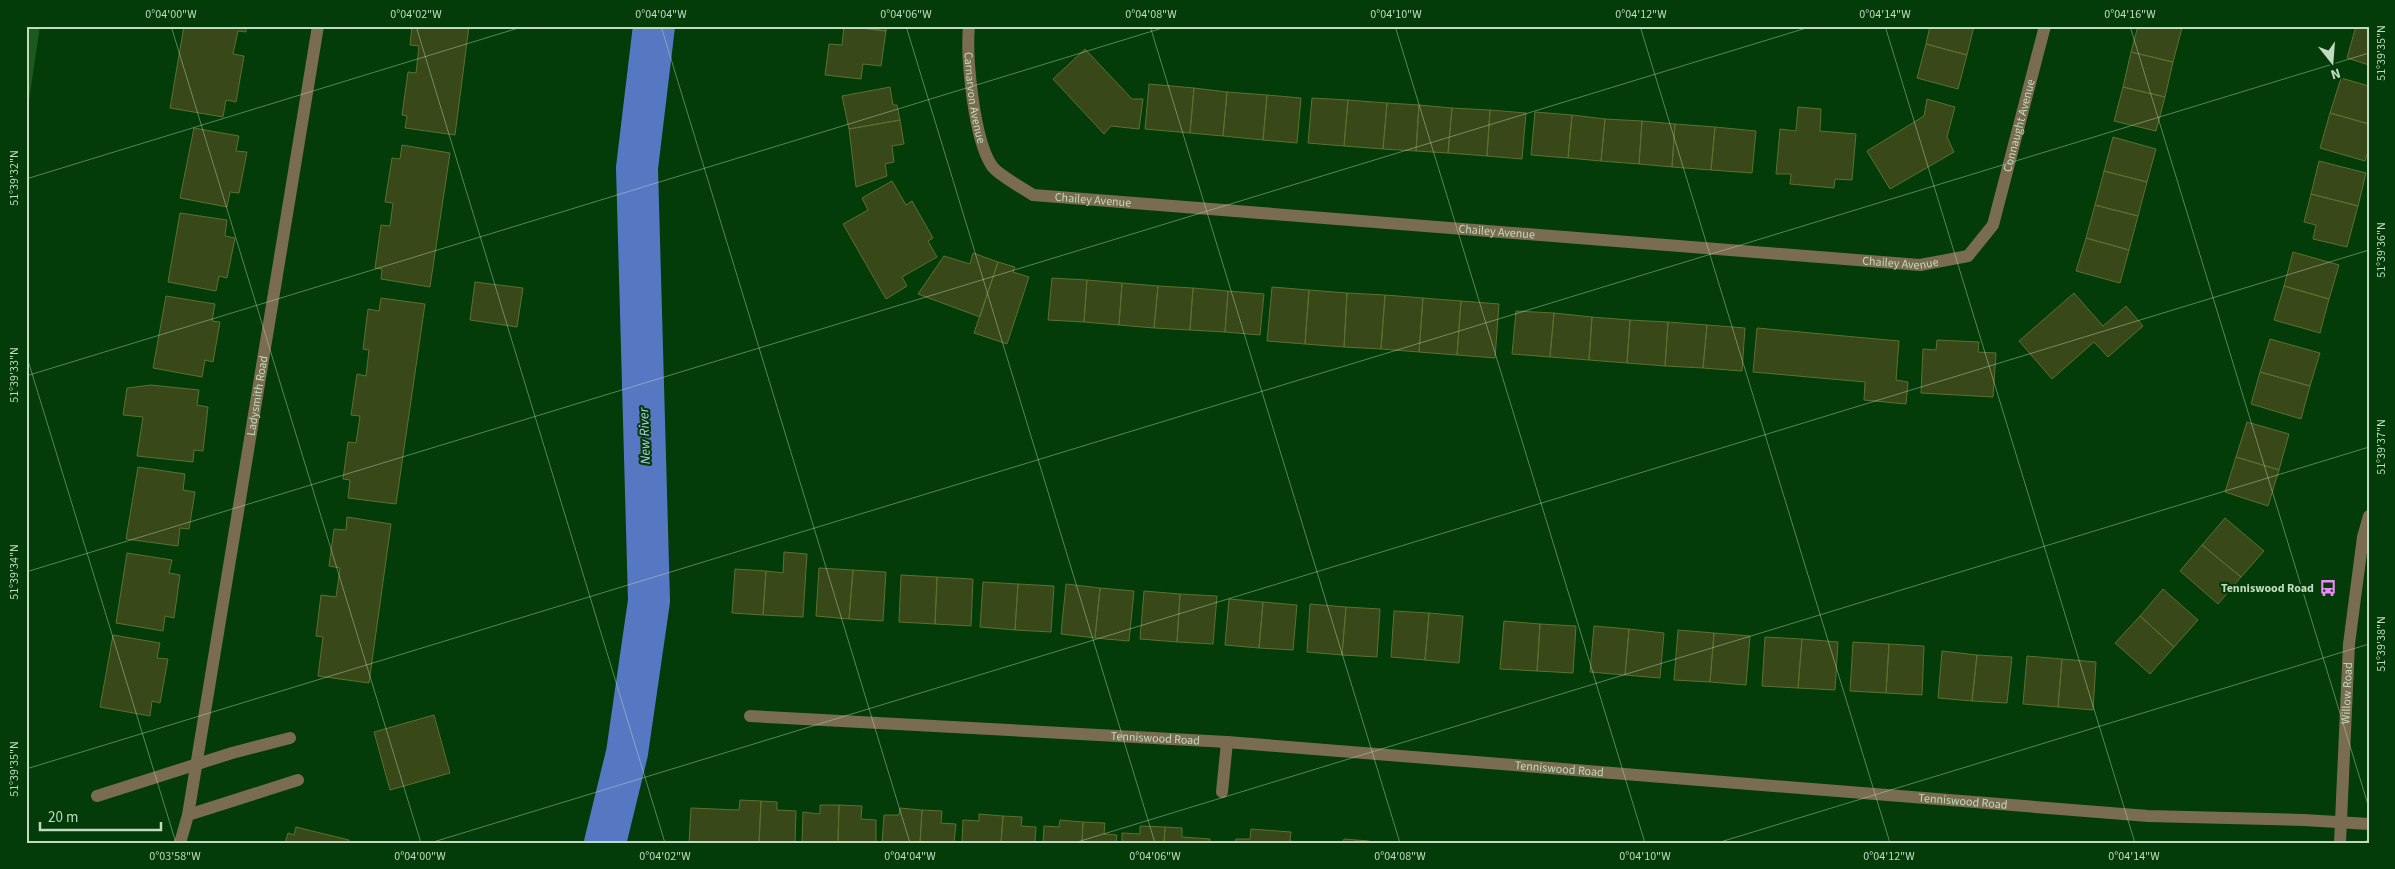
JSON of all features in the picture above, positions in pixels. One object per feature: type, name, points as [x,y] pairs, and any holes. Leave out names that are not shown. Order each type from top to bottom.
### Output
[{"type":"street","name":"Ladysmith Road","points":[[188,815],[318,26]]},
{"type":"street","name":"Carnarvon Avenue","points":[[969,26],[967,48],[980,139],[992,168]]},
{"type":"street","name":"Connaught Avenue","points":[[1993,225],[2045,26]]},
{"type":"street","name":"Chailey Avenue","points":[[992,168],[1033,195],[1920,265],[1968,256],[1993,225]]},
{"type":"street","name":"Willow Road","points":[[2340,843],[2349,644],[2363,537],[2369,516]]},
{"type":"street","name":"Tenniswood Road","points":[[750,716],[1227,742],[2148,816],[2369,824]]},
{"type":"street","points":[[97,796],[290,738]]},
{"type":"street","points":[[1222,792],[1227,742]]},
{"type":"street","points":[[180,843],[188,815],[298,780]]},
{"type":"green space","points":[[26,26],[40,26],[26,121]]},
{"type":"building","points":[[184,26],[246,26],[246,32],[238,31],[233,54],[244,56],[236,102],[226,100],[223,117],[170,108]]},
{"type":"building","points":[[412,26],[469,26],[455,135],[405,128],[407,116],[402,115],[408,72],[416,73],[419,46],[410,45]]},
{"type":"building","points":[[844,26],[886,31],[881,66],[863,64],[861,79],[825,75],[829,44],[842,45]]},
{"type":"building","points":[[847,26],[887,26],[886,31]]},
{"type":"building","points":[[1930,26],[1974,26],[1967,55],[1926,44]]},
{"type":"building","points":[[2138,26],[2182,28],[2173,62],[2131,52]]},
{"type":"building","points":[[2356,26],[2369,29],[2369,65],[2347,58]]},
{"type":"building","points":[[1926,44],[1967,55],[1958,89],[1917,78]]},
{"type":"building","points":[[1085,49],[1132,99],[1143,99],[1139,129],[1111,126],[1104,134],[1053,79]]},
{"type":"building","points":[[2131,52],[2173,62],[2165,97],[2123,87]]},
{"type":"building","points":[[2341,78],[2369,86],[2369,124],[2330,113]]},
{"type":"building","points":[[1149,84],[1194,88],[1190,133],[1145,129]]},
{"type":"building","points":[[890,87],[893,105],[897,105],[900,120],[849,129],[842,96]]},
{"type":"building","points":[[2123,87],[2165,97],[2156,131],[2114,121]]},
{"type":"building","points":[[1194,88],[1227,92],[1223,136],[1190,133]]},
{"type":"building","points":[[1227,92],[1267,95],[1263,140],[1223,136]]},
{"type":"building","points":[[1267,95],[1301,98],[1297,143],[1263,140]]},
{"type":"building","points":[[1312,98],[1348,100],[1344,146],[1308,143]]},
{"type":"building","points":[[1927,99],[1955,107],[1947,137],[1954,152],[1890,189],[1867,151],[1924,116]]},
{"type":"building","points":[[1348,100],[1387,103],[1383,149],[1344,146]]},
{"type":"building","points":[[1387,103],[1419,105],[1416,151],[1383,149]]},
{"type":"building","points":[[1419,105],[1452,108],[1448,153],[1416,151]]},
{"type":"building","points":[[1798,107],[1821,109],[1820,131],[1856,134],[1852,180],[1835,179],[1834,188],[1790,184],[1791,174],[1776,174],[1780,129],[1796,131]]},
{"type":"building","points":[[1452,108],[1490,110],[1487,156],[1448,153]]},
{"type":"building","points":[[1490,110],[1526,113],[1522,159],[1487,156]]},
{"type":"building","points":[[1535,112],[1572,115],[1568,158],[1531,155]]},
{"type":"building","points":[[2330,113],[2369,124],[2369,148],[2365,161],[2320,148]]},
{"type":"building","points":[[1572,115],[1605,119],[1601,161],[1568,158]]},
{"type":"building","points":[[1605,119],[1642,121],[1639,164],[1601,161]]},
{"type":"building","points":[[900,120],[904,144],[892,146],[894,162],[885,164],[887,176],[856,187],[849,129]]},
{"type":"building","points":[[1642,121],[1675,124],[1672,167],[1639,164]]},
{"type":"building","points":[[1675,124],[1715,127],[1711,170],[1672,167]]},
{"type":"building","points":[[1715,127],[1756,131],[1752,173],[1711,170]]},
{"type":"building","points":[[194,128],[239,136],[236,151],[247,152],[239,193],[230,192],[227,207],[180,198]]},
{"type":"building","points":[[2113,137],[2156,149],[2147,182],[2104,171]]},
{"type":"building","points":[[402,145],[450,153],[430,287],[381,279],[382,269],[375,268],[381,225],[390,226],[393,203],[385,202],[392,158],[400,159]]},
{"type":"building","points":[[2319,161],[2366,173],[2358,206],[2311,194]]},
{"type":"building","points":[[2104,171],[2147,182],[2138,216],[2095,205]]},
{"type":"building","points":[[892,181],[906,205],[912,201],[933,238],[928,241],[937,257],[902,277],[907,286],[886,299],[843,224],[868,210],[862,198]]},
{"type":"building","points":[[2311,194],[2358,206],[2347,247],[2313,239],[2316,225],[2304,222]]},
{"type":"building","points":[[2095,205],[2138,216],[2129,250],[2086,238]]},
{"type":"building","points":[[180,213],[227,220],[225,236],[235,238],[227,278],[219,276],[216,291],[168,282]]},
{"type":"building","points":[[2086,238],[2129,250],[2120,283],[2076,271]]},
{"type":"building","points":[[2293,252],[2339,265],[2329,299],[2284,286]]},
{"type":"building","points":[[973,253],[998,262],[980,317],[918,294],[944,256],[970,264]]},
{"type":"building","points":[[998,262],[1015,267],[1013,272],[1029,277],[1007,344],[974,333]]},
{"type":"building","points":[[1052,278],[1087,280],[1084,322],[1048,320]]},
{"type":"building","points":[[1087,280],[1122,283],[1119,325],[1084,322]]},
{"type":"building","points":[[475,282],[523,288],[517,327],[470,320]]},
{"type":"building","points":[[1122,283],[1158,286],[1154,328],[1119,325]]},
{"type":"building","points":[[1158,286],[1193,288],[1190,330],[1154,328]]},
{"type":"building","points":[[2284,286],[2329,299],[2320,333],[2274,320]]},
{"type":"building","points":[[1272,287],[1309,290],[1305,344],[1267,341]]},
{"type":"building","points":[[1193,288],[1228,291],[1225,332],[1190,330]]},
{"type":"building","points":[[1309,290],[1347,293],[1344,347],[1305,344]]},
{"type":"building","points":[[1228,291],[1264,294],[1260,335],[1225,332]]},
{"type":"building","points":[[1347,293],[1385,295],[1381,349],[1344,347]]},
{"type":"building","points":[[2074,293],[2103,326],[2126,306],[2143,326],[2108,357],[2094,342],[2052,379],[2019,341]]},
{"type":"building","points":[[1385,295],[1423,298],[1419,352],[1381,349]]},
{"type":"building","points":[[166,296],[215,304],[212,321],[220,322],[213,362],[205,360],[202,377],[153,368]]},
{"type":"building","points":[[381,298],[425,304],[396,504],[348,498],[350,480],[343,479],[348,442],[356,443],[360,416],[351,415],[357,374],[366,376],[369,350],[363,349],[368,309],[379,311]]},
{"type":"building","points":[[1423,298],[1461,301],[1457,355],[1419,352]]},
{"type":"building","points":[[1461,301],[1499,304],[1495,358],[1457,355]]},
{"type":"building","points":[[1516,311],[1554,313],[1550,357],[1512,354]]},
{"type":"building","points":[[1554,313],[1592,317],[1589,360],[1550,357]]},
{"type":"building","points":[[1592,317],[1630,320],[1627,363],[1589,360]]},
{"type":"building","points":[[1630,320],[1668,322],[1665,366],[1627,363]]},
{"type":"building","points":[[1668,322],[1707,325],[1703,368],[1665,366]]},
{"type":"building","points":[[1707,325],[1745,328],[1742,371],[1703,368]]},
{"type":"building","points":[[1757,328],[1899,341],[1896,380],[1908,382],[1906,404],[1864,400],[1865,382],[1753,372]]},
{"type":"building","points":[[2270,339],[2320,353],[2310,386],[2260,372]]},
{"type":"building","points":[[1937,340],[1979,342],[1978,352],[1996,353],[1993,397],[1921,393],[1923,349],[1936,350]]},
{"type":"building","points":[[2260,372],[2310,386],[2301,419],[2251,404]]},
{"type":"building","points":[[151,385],[199,390],[197,405],[208,407],[203,451],[194,450],[193,462],[137,456],[143,417],[123,415],[127,388]]},
{"type":"building","points":[[2247,422],[2289,434],[2279,470],[2236,457]]},
{"type":"building","points":[[2236,457],[2279,470],[2268,506],[2225,492]]},
{"type":"building","points":[[138,467],[185,474],[183,490],[195,492],[189,529],[180,528],[178,546],[126,539]]},
{"type":"building","points":[[347,517],[391,524],[369,683],[318,676],[323,637],[316,636],[321,595],[336,597],[340,568],[329,566],[334,529],[346,530]]},
{"type":"building","points":[[2225,518],[2264,551],[2241,577],[2202,545]]},
{"type":"building","points":[[2202,545],[2241,577],[2218,604],[2180,571]]},
{"type":"building","points":[[784,552],[807,554],[803,617],[763,615],[766,571],[783,573]]},
{"type":"building","points":[[127,553],[172,560],[169,573],[180,575],[174,618],[165,616],[163,631],[116,623]]},
{"type":"building","points":[[819,568],[853,570],[849,619],[816,616]]},
{"type":"building","points":[[735,569],[766,571],[763,615],[732,613]]},
{"type":"building","points":[[853,570],[886,572],[883,621],[849,619]]},
{"type":"building","points":[[901,575],[937,577],[935,624],[899,622]]},
{"type":"building","points":[[937,577],[973,579],[971,626],[935,624]]},
{"type":"building","points":[[983,582],[1018,584],[1015,630],[980,627]]},
{"type":"building","points":[[1018,584],[1054,586],[1051,632],[1015,630]]},
{"type":"building","points":[[1066,584],[1100,588],[1095,638],[1061,634]]},
{"type":"building","points":[[1100,588],[1134,591],[1129,641],[1095,638]]},
{"type":"building","points":[[2163,589],[2198,620],[2174,647],[2140,616]]},
{"type":"building","points":[[1144,591],[1180,594],[1177,642],[1140,639]]},
{"type":"building","points":[[1180,594],[1217,596],[1213,644],[1177,642]]},
{"type":"building","points":[[1229,599],[1263,602],[1259,648],[1225,645]]},
{"type":"building","points":[[1263,602],[1297,605],[1293,650],[1259,648]]},
{"type":"building","points":[[1310,604],[1346,607],[1342,655],[1307,652]]},
{"type":"building","points":[[1346,607],[1380,609],[1377,657],[1342,655]]},
{"type":"building","points":[[1394,611],[1429,613],[1425,660],[1391,657]]},
{"type":"building","points":[[1429,613],[1463,616],[1459,663],[1425,660]]},
{"type":"building","points":[[2140,616],[2174,647],[2150,674],[2115,643]]},
{"type":"building","points":[[1504,621],[1540,624],[1537,671],[1500,669]]},
{"type":"building","points":[[1540,624],[1576,626],[1573,673],[1537,671]]},
{"type":"building","points":[[1594,626],[1629,629],[1625,675],[1590,672]]},
{"type":"building","points":[[1629,629],[1664,633],[1660,678],[1625,675]]},
{"type":"building","points":[[1678,630],[1714,633],[1710,682],[1674,680]]},
{"type":"building","points":[[1714,633],[1750,636],[1746,685],[1710,682]]},
{"type":"building","points":[[113,635],[160,643],[157,658],[168,659],[160,703],[152,701],[150,716],[100,707]]},
{"type":"building","points":[[1765,637],[1802,639],[1798,688],[1762,686]]},
{"type":"building","points":[[1802,639],[1838,642],[1835,690],[1798,688]]},
{"type":"building","points":[[1853,642],[1889,644],[1886,693],[1850,691]]},
{"type":"building","points":[[1889,644],[1924,646],[1922,695],[1886,693]]},
{"type":"building","points":[[1942,651],[1977,655],[1972,701],[1938,698]]},
{"type":"building","points":[[1977,655],[2012,657],[2007,703],[1972,701]]},
{"type":"building","points":[[2027,656],[2062,659],[2058,707],[2023,704]]},
{"type":"building","points":[[2062,659],[2096,662],[2093,710],[2058,707]]},
{"type":"building","points":[[434,715],[450,773],[390,790],[374,732]]},
{"type":"building","points":[[740,800],[761,801],[759,843],[689,843],[691,808],[739,810]]},
{"type":"building","points":[[761,801],[777,802],[777,810],[796,811],[795,843],[759,843]]},
{"type":"building","points":[[820,805],[839,805],[838,843],[802,843],[803,812],[820,814]]},
{"type":"building","points":[[839,805],[862,806],[861,819],[876,820],[876,843],[838,843]]},
{"type":"building","points":[[900,808],[922,810],[920,843],[882,843],[884,815],[899,815]]},
{"type":"building","points":[[922,810],[942,811],[941,823],[956,824],[954,843],[920,843]]},
{"type":"building","points":[[979,814],[1003,816],[1001,843],[962,843],[963,820],[979,821]]},
{"type":"building","points":[[1003,816],[1022,817],[1021,826],[1036,827],[1035,843],[1001,843]]},
{"type":"building","points":[[1060,820],[1083,822],[1082,843],[1043,843],[1044,826],[1059,827]]},
{"type":"building","points":[[1083,822],[1105,823],[1104,834],[1117,835],[1116,843],[1082,843]]},
{"type":"building","points":[[1140,826],[1165,827],[1164,843],[1122,843],[1122,833],[1140,834]]},
{"type":"building","points":[[296,827],[349,840],[349,843],[285,843],[288,833],[294,835]]},
{"type":"building","points":[[1165,827],[1182,828],[1182,837],[1210,839],[1210,843],[1164,843]]},
{"type":"building","points":[[1251,829],[1291,832],[1290,841],[1303,843],[1235,843],[1236,839],[1250,839]]},
{"type":"building","points":[[1344,839],[1356,840],[1355,843],[1343,843]]},
{"type":"building","points":[[1356,840],[1369,841],[1369,843],[1355,843]]},
{"type":"waterway","name":"New River","points":[[605,843],[627,753],[649,601],[637,168],[654,26]]},
{"type":"place","name":"Tenniswood Road","points":[[2328,588]]}]
